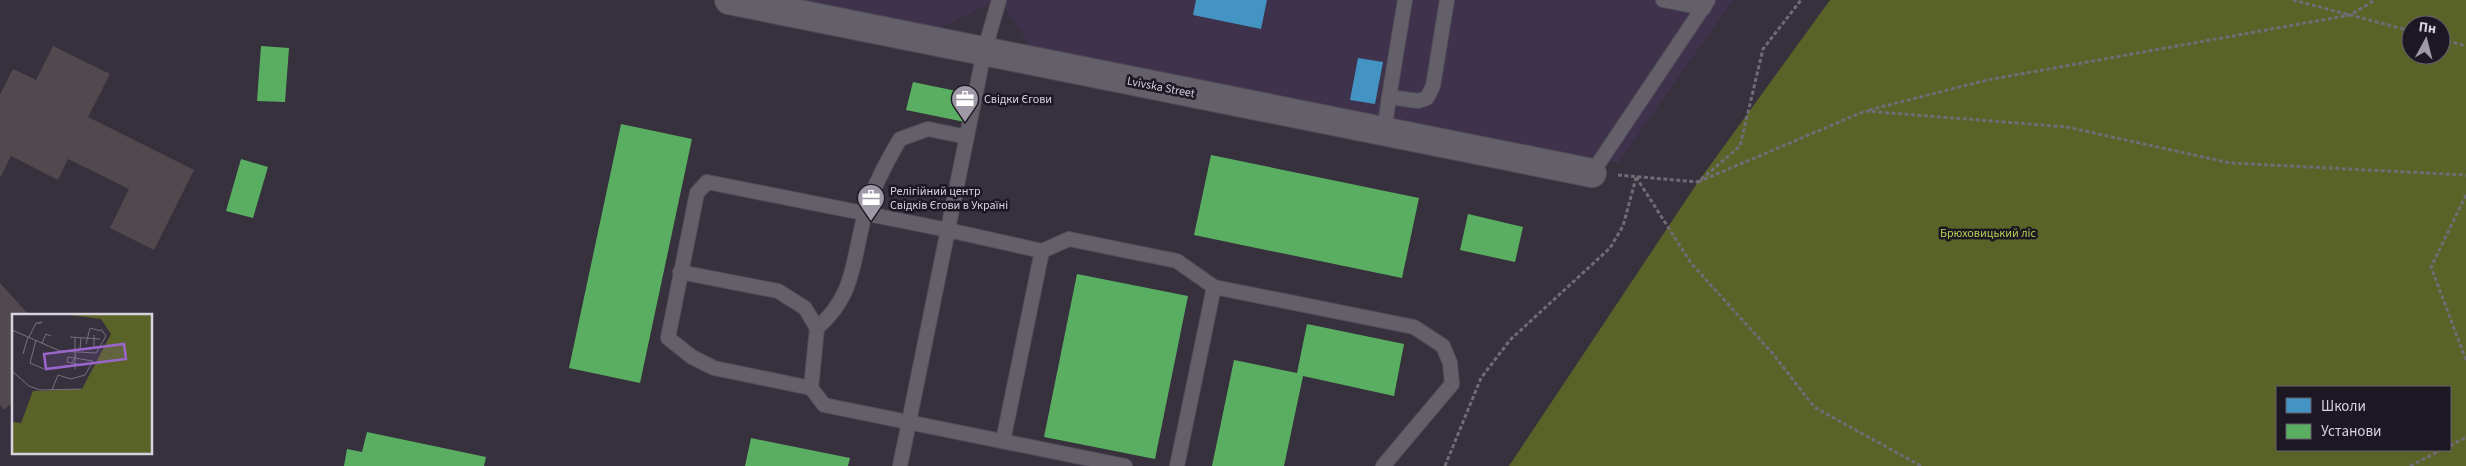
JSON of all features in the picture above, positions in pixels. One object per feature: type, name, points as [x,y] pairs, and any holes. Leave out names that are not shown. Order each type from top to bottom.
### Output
[{"type":"street","name":"Lvivska Street","points":[[729,0],[1592,173]]},
{"type":"lane","points":[[900,466],[984,52],[999,0]]},
{"type":"lane","points":[[1384,132],[1405,0]]},
{"type":"lane","points":[[1389,97],[1418,100],[1427,98],[1433,86],[1446,0]]},
{"type":"lane","points":[[1592,173],[1706,4],[1663,0]]},
{"type":"lane","points":[[817,328],[827,319],[844,296],[857,258],[866,214],[877,178],[900,139],[928,129],[967,138]]},
{"type":"lane","points":[[1125,466],[1084,462],[1003,441],[824,405],[811,388],[714,368],[692,357],[668,338],[697,193],[707,182],[948,230],[1042,251],[1069,240],[1177,261],[1214,287],[1414,327],[1443,346],[1450,363],[1452,384],[1383,466]]},
{"type":"lane","points":[[1003,441],[1042,251]]},
{"type":"lane","points":[[680,272],[778,291],[805,308],[817,328],[811,388]]},
{"type":"lane","points":[[1177,466],[1214,287]]},
{"type":"path","points":[[1698,182],[1740,146],[1763,49],[1801,0]]},
{"type":"path","points":[[2293,0],[2401,28]]},
{"type":"path","points":[[1592,173],[1698,182],[1865,112],[1987,80],[2350,15],[2375,0]]},
{"type":"path","points":[[2451,42],[2466,46]]},
{"type":"path","points":[[1865,112],[2067,127],[2230,162],[2466,175]]},
{"type":"path","points":[[1445,466],[1482,378],[1510,340],[1610,248],[1623,226],[1636,177]]},
{"type":"path","points":[[1636,177],[1691,263],[1773,354],[1814,406],[1921,466]]},
{"type":"path","points":[[2466,195],[2431,267],[2466,360]]},
{"type":"path","points":[[2451,445],[2466,437]]},
{"type":"path","points":[[2410,466],[2439,451]]},
{"type":"shaded area","points":[[794,0],[998,0],[936,30]]},
{"type":"shaded area","points":[[1000,0],[1733,0],[1618,163],[1030,46]]},
{"type":"green space","name":"Брюховицький ліс","points":[[1830,0],[2466,0],[2466,466],[1509,466],[1698,182]]},
{"type":"building: Школи","points":[[1196,0],[1267,0],[1261,29],[1193,15]]},
{"type":"building: Школи","points":[[1358,58],[1383,62],[1375,104],[1350,100]]},
{"type":"building: Установи","points":[[261,46],[289,48],[285,102],[257,101]]},
{"type":"building: Установи","points":[[913,82],[971,94],[965,122],[906,110]]},
{"type":"building: Установи","points":[[621,124],[692,139],[640,383],[569,368]]},
{"type":"building: Установи","points":[[1211,155],[1419,198],[1402,278],[1194,235]]},
{"type":"building: Установи","points":[[241,159],[268,167],[253,218],[226,211]]},
{"type":"building: Установи","points":[[1468,214],[1523,227],[1515,262],[1460,250]]},
{"type":"building: Установи","points":[[1077,274],[1188,296],[1155,459],[1044,437]]},
{"type":"building: Установи","points":[[1307,324],[1404,344],[1394,396],[1303,376],[1284,466],[1212,466],[1234,360],[1297,373]]},
{"type":"building: Установи","points":[[367,432],[486,457],[484,466],[344,466],[347,449],[362,452]]},
{"type":"building: Установи","points":[[751,438],[850,458],[848,466],[745,466]]},
{"type":"building: Інше","points":[[53,46],[110,74],[88,117],[194,170],[154,250],[110,228],[129,189],[68,159],[58,180],[11,156],[0,178],[0,95],[13,69],[36,80]]},
{"type":"building: Інше","points":[[0,283],[28,314],[12,314],[12,403],[4,410],[0,405]]},
{"type":"place","name":"Свідки Єгови","points":[[965,123]]},
{"type":"place","name":"Релігійний центр Свідків Єгови в Україні","points":[[871,222]]}]
